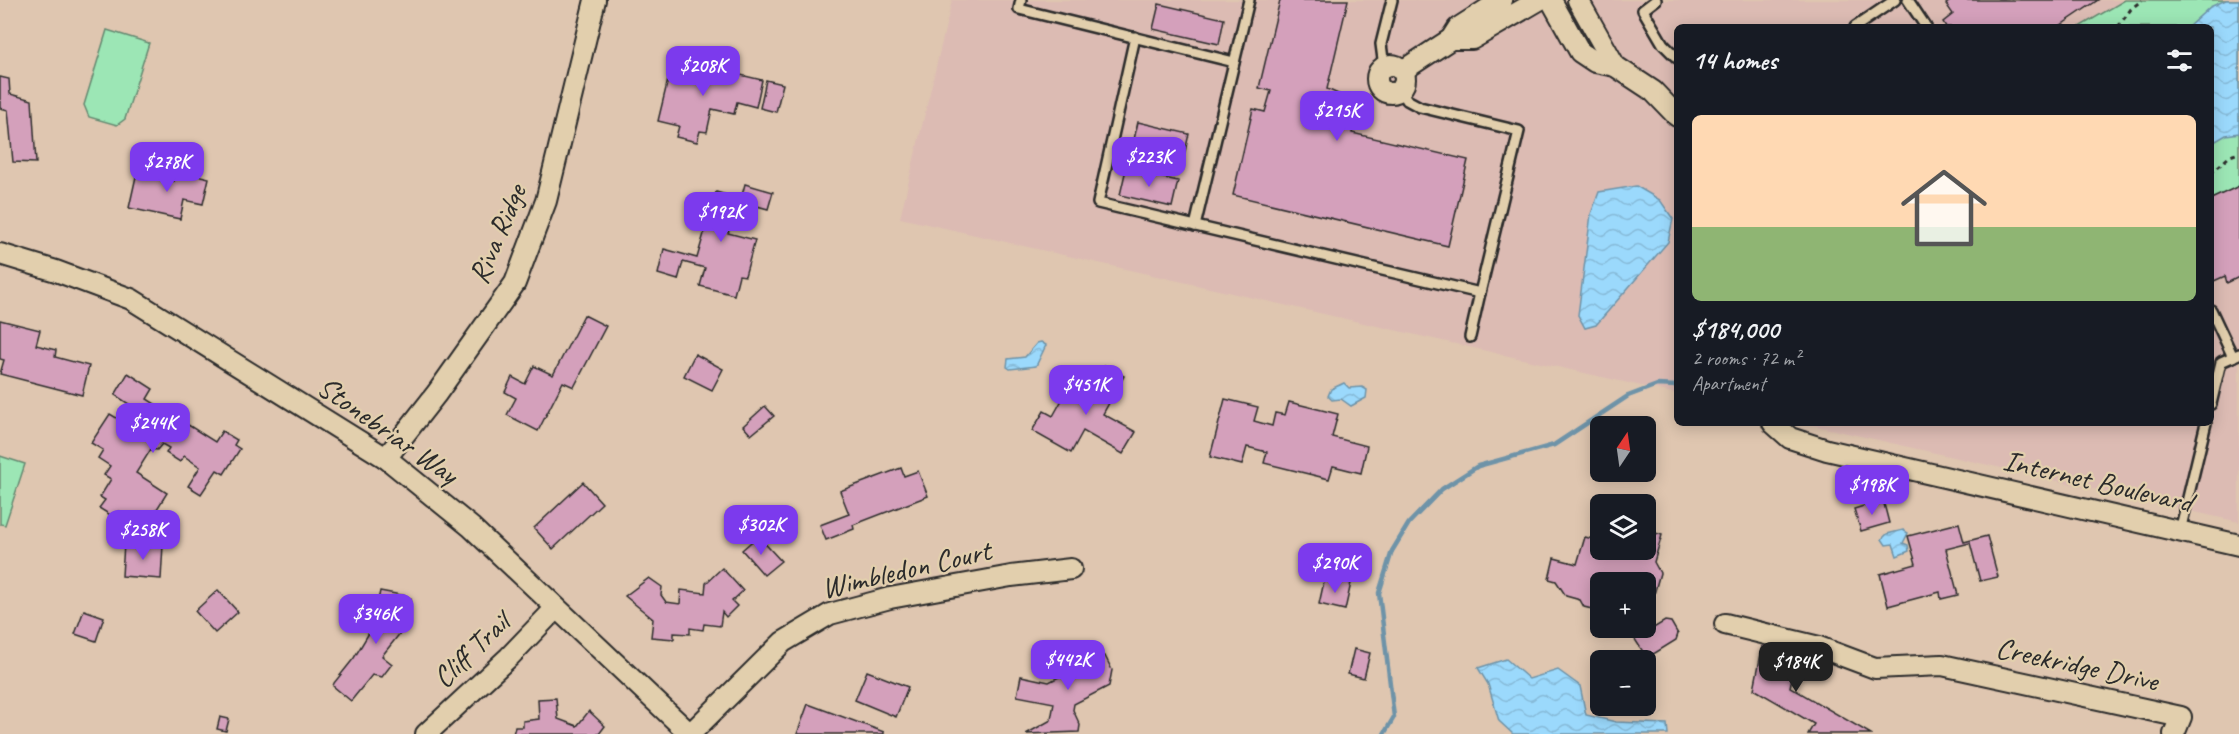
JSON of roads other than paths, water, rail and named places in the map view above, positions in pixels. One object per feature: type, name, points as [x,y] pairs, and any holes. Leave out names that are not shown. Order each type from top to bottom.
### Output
[{"type":"street","name":"Riva Ridge","points":[[386,458],[437,393],[514,283],[546,201],[594,0]]},
{"type":"street","points":[[1395,76],[1451,39],[1458,28],[1502,0]]},
{"type":"street","points":[[1451,39],[1472,39],[1539,0]]},
{"type":"street","points":[[1551,0],[1580,52],[1595,62],[1615,66],[1653,91],[1674,113]]},
{"type":"street","points":[[1578,0],[1598,40],[1615,66]]},
{"type":"street","name":"Stonebriar Way","points":[[0,254],[56,271],[131,299],[386,458],[471,527],[690,734]]},
{"type":"street","name":"Internet Boulevard","points":[[1776,426],[1790,438],[1827,450],[2239,545]]},
{"type":"street","name":"Wimbledon Court","points":[[690,734],[783,642],[830,614],[890,598],[1011,576],[1071,568]]},
{"type":"street","name":"Cliff Trail","points":[[426,734],[509,657],[556,608]]},
{"type":"street","name":"Creekridge Drive","points":[[1725,624],[1819,647],[1875,668],[1942,665],[2181,717],[2174,734]]},
{"type":"lane","points":[[1021,0],[1019,9],[1234,62]]},
{"type":"lane","points":[[1195,226],[1249,0]]},
{"type":"lane","points":[[1392,0],[1382,44],[1407,100],[1420,107],[1519,131],[1470,337]]},
{"type":"lane","points":[[1656,0],[1643,10],[1664,44],[1674,55]]},
{"type":"lane","points":[[1859,24],[1895,0]]},
{"type":"lane","points":[[1908,0],[1924,24]]},
{"type":"lane","points":[[1136,38],[1098,203],[1479,293]]},
{"type":"lane","points":[[2214,316],[2236,356],[2214,364]]},
{"type":"lane","points":[[2214,391],[2221,362]]},
{"type":"lane","points":[[2180,531],[2205,426]]},
{"type":"water","points":[[2226,0],[2239,0],[2239,133],[2226,135],[2214,142],[2214,24],[2191,24],[2210,7]]},
{"type":"water","points":[[1636,186],[1660,200],[1673,219],[1668,242],[1596,325],[1585,328],[1578,315],[1591,214],[1599,192]]},
{"type":"water","points":[[1041,342],[1046,345],[1036,366],[1010,369],[1007,367],[1008,359],[1025,357],[1037,343]]},
{"type":"water","points":[[1344,383],[1349,388],[1362,387],[1367,390],[1366,398],[1351,406],[1341,399],[1332,400],[1328,396],[1331,389]]},
{"type":"water","points":[[1903,530],[1908,533],[1903,543],[1908,545],[1909,551],[1897,556],[1893,544],[1886,545],[1882,539],[1887,534]]},
{"type":"water","points":[[1506,659],[1529,679],[1558,670],[1580,686],[1586,715],[1616,722],[1667,724],[1668,734],[1513,734],[1499,721],[1488,684],[1478,668]]},
{"type":"waterway","points":[[1384,734],[1394,717],[1379,593],[1392,551],[1409,523],[1442,489],[1478,466],[1554,445],[1628,396],[1657,385],[1674,386]]}]
